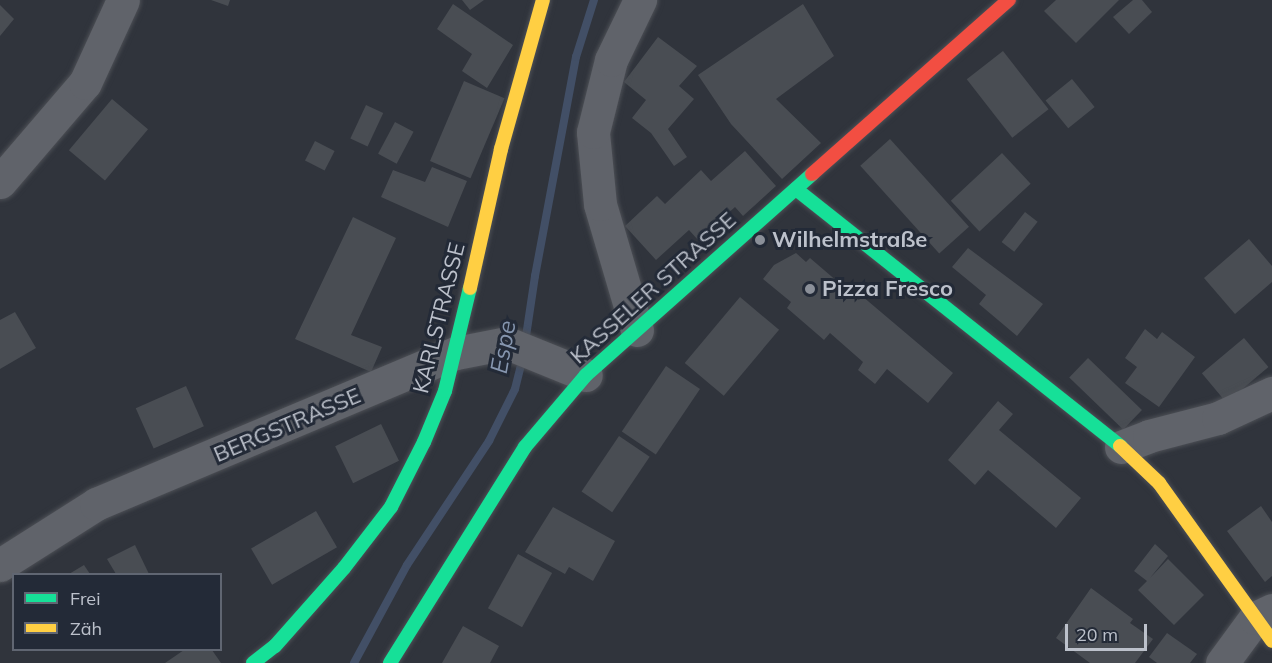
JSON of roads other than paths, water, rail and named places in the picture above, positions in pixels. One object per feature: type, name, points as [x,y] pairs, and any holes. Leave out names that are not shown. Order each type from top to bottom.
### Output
[{"type":"street","points":[[0,182],[85,83],[123,0]]},
{"type":"street","name":"KARLSTRASSE","points":[[253,663],[275,646],[344,568],[391,507],[445,391],[456,353],[501,148],[543,0]]},
{"type":"street","points":[[637,330],[600,204],[593,132],[611,60],[640,0]]},
{"type":"street","name":"KASSELER STRASSE","points":[[390,663],[525,447],[586,375],[1009,0]]},
{"type":"street","points":[[796,189],[1121,447],[1159,483],[1266,623],[1222,663]]},
{"type":"street","name":"BERGSTRASSE","points":[[0,565],[96,504],[456,353],[507,343],[586,375]]},
{"type":"street","points":[[1121,447],[1149,436],[1218,418],[1272,393]]},
{"type":"waterway","name":"Espe","points":[[525,343],[535,276],[576,57],[594,0]]},
{"type":"waterway","name":"Espe","points":[[354,663],[407,565],[489,441],[515,389],[523,356]]},
{"type":"place","name":"Wilhelmstraße","points":[[760,240]]},
{"type":"place","name":"Pizza Fresco","points":[[810,289]]}]
